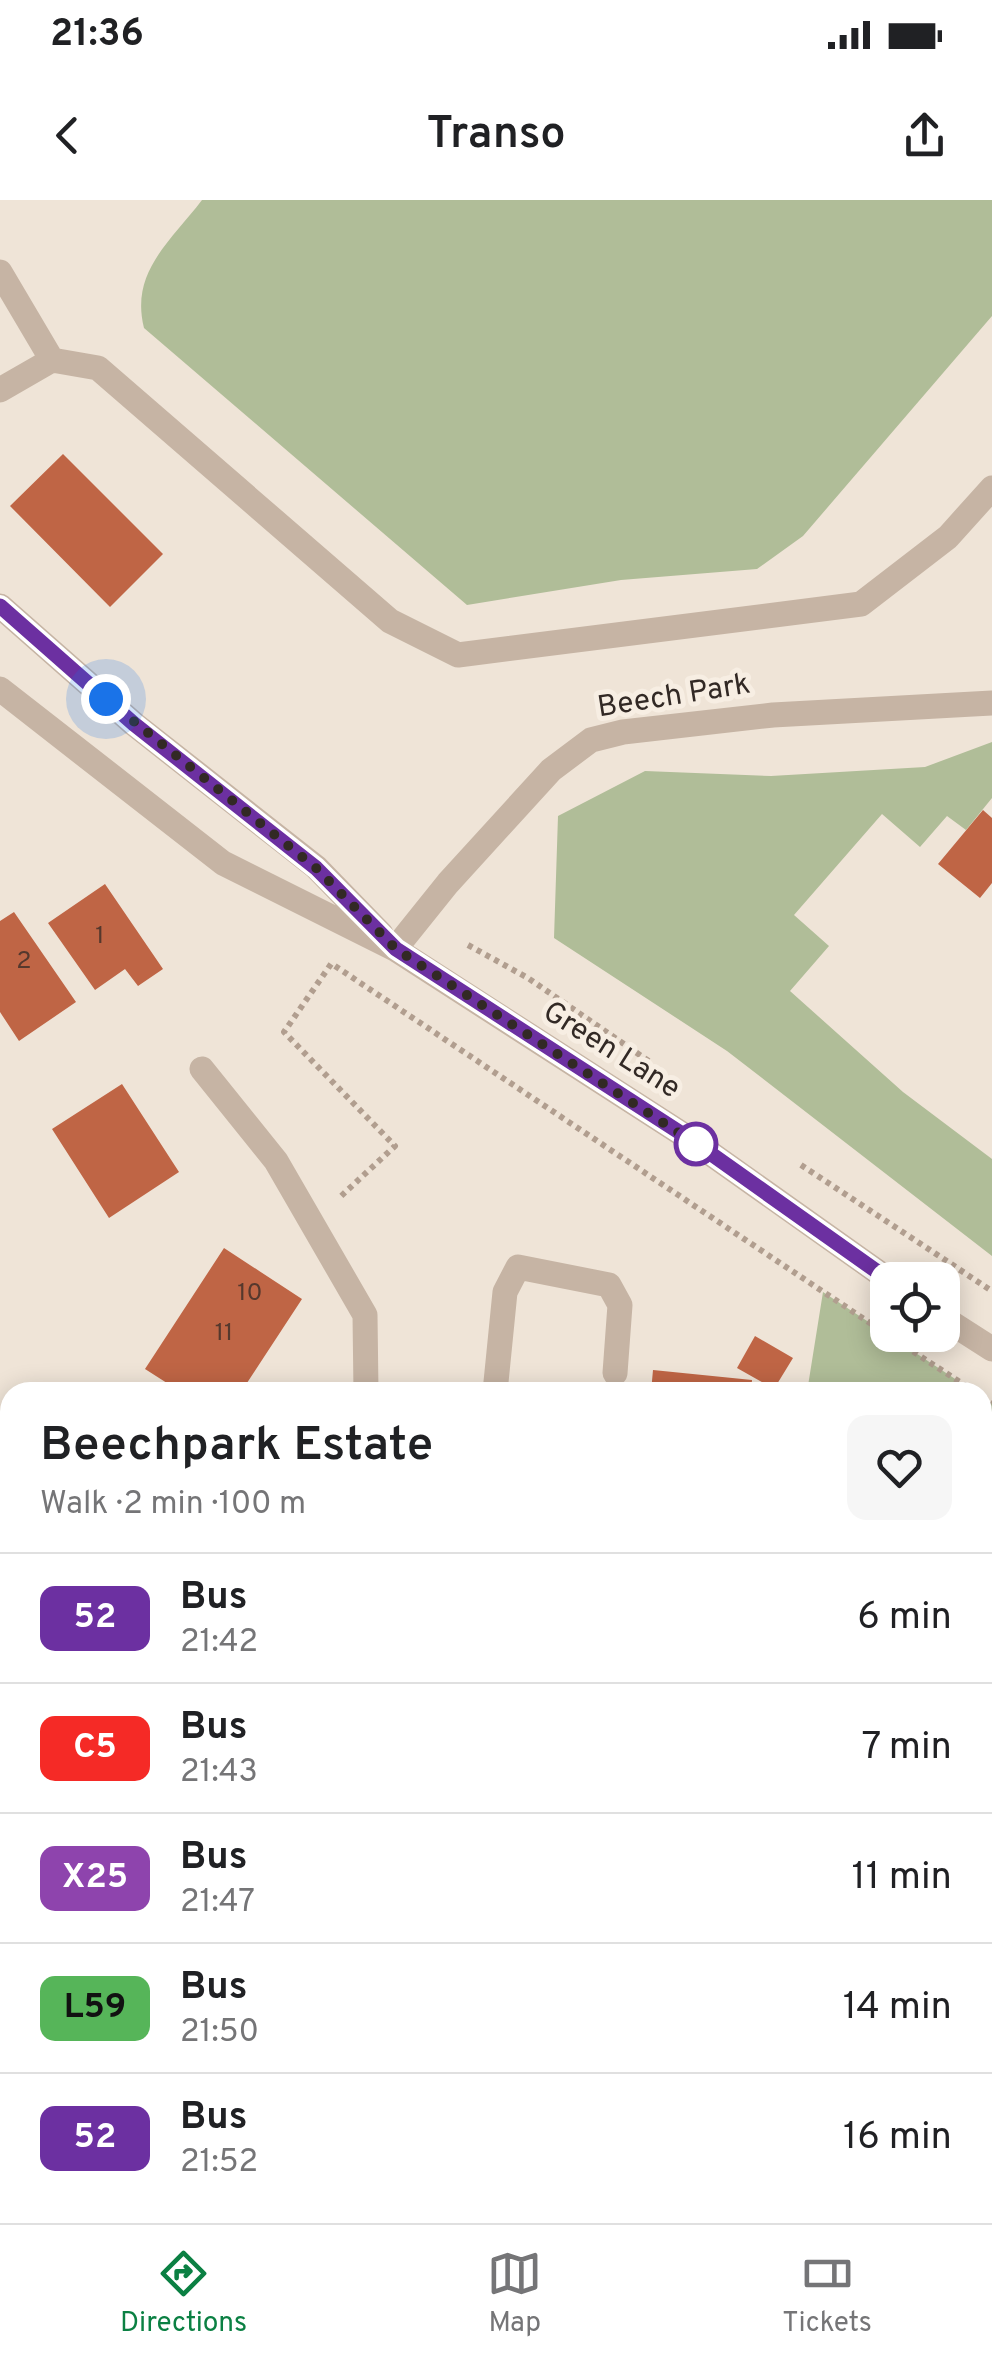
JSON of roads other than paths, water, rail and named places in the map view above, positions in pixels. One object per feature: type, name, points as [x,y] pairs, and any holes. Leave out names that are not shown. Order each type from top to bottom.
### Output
[{"type":"street","points":[[0,272],[52,360]]},
{"type":"street","points":[[0,390],[52,360],[98,368],[390,621],[458,655],[861,604],[948,537],[992,488]]},
{"type":"street","name":"Green Lane","points":[[0,606],[134,724],[316,868],[396,949]]},
{"type":"street","name":"Green Lane","points":[[0,689],[222,863],[396,949],[693,1141],[870,1267]]},
{"type":"street","name":"Beech Park","points":[[396,949],[552,770],[591,740],[623,732],[773,714],[992,703]]},
{"type":"street","points":[[202,1070],[276,1160],[365,1315],[366,1382]]},
{"type":"street","points":[[496,1382],[505,1292],[518,1267],[608,1284],[620,1306],[615,1373]]},
{"type":"street","points":[[960,1329],[992,1349]]}]
